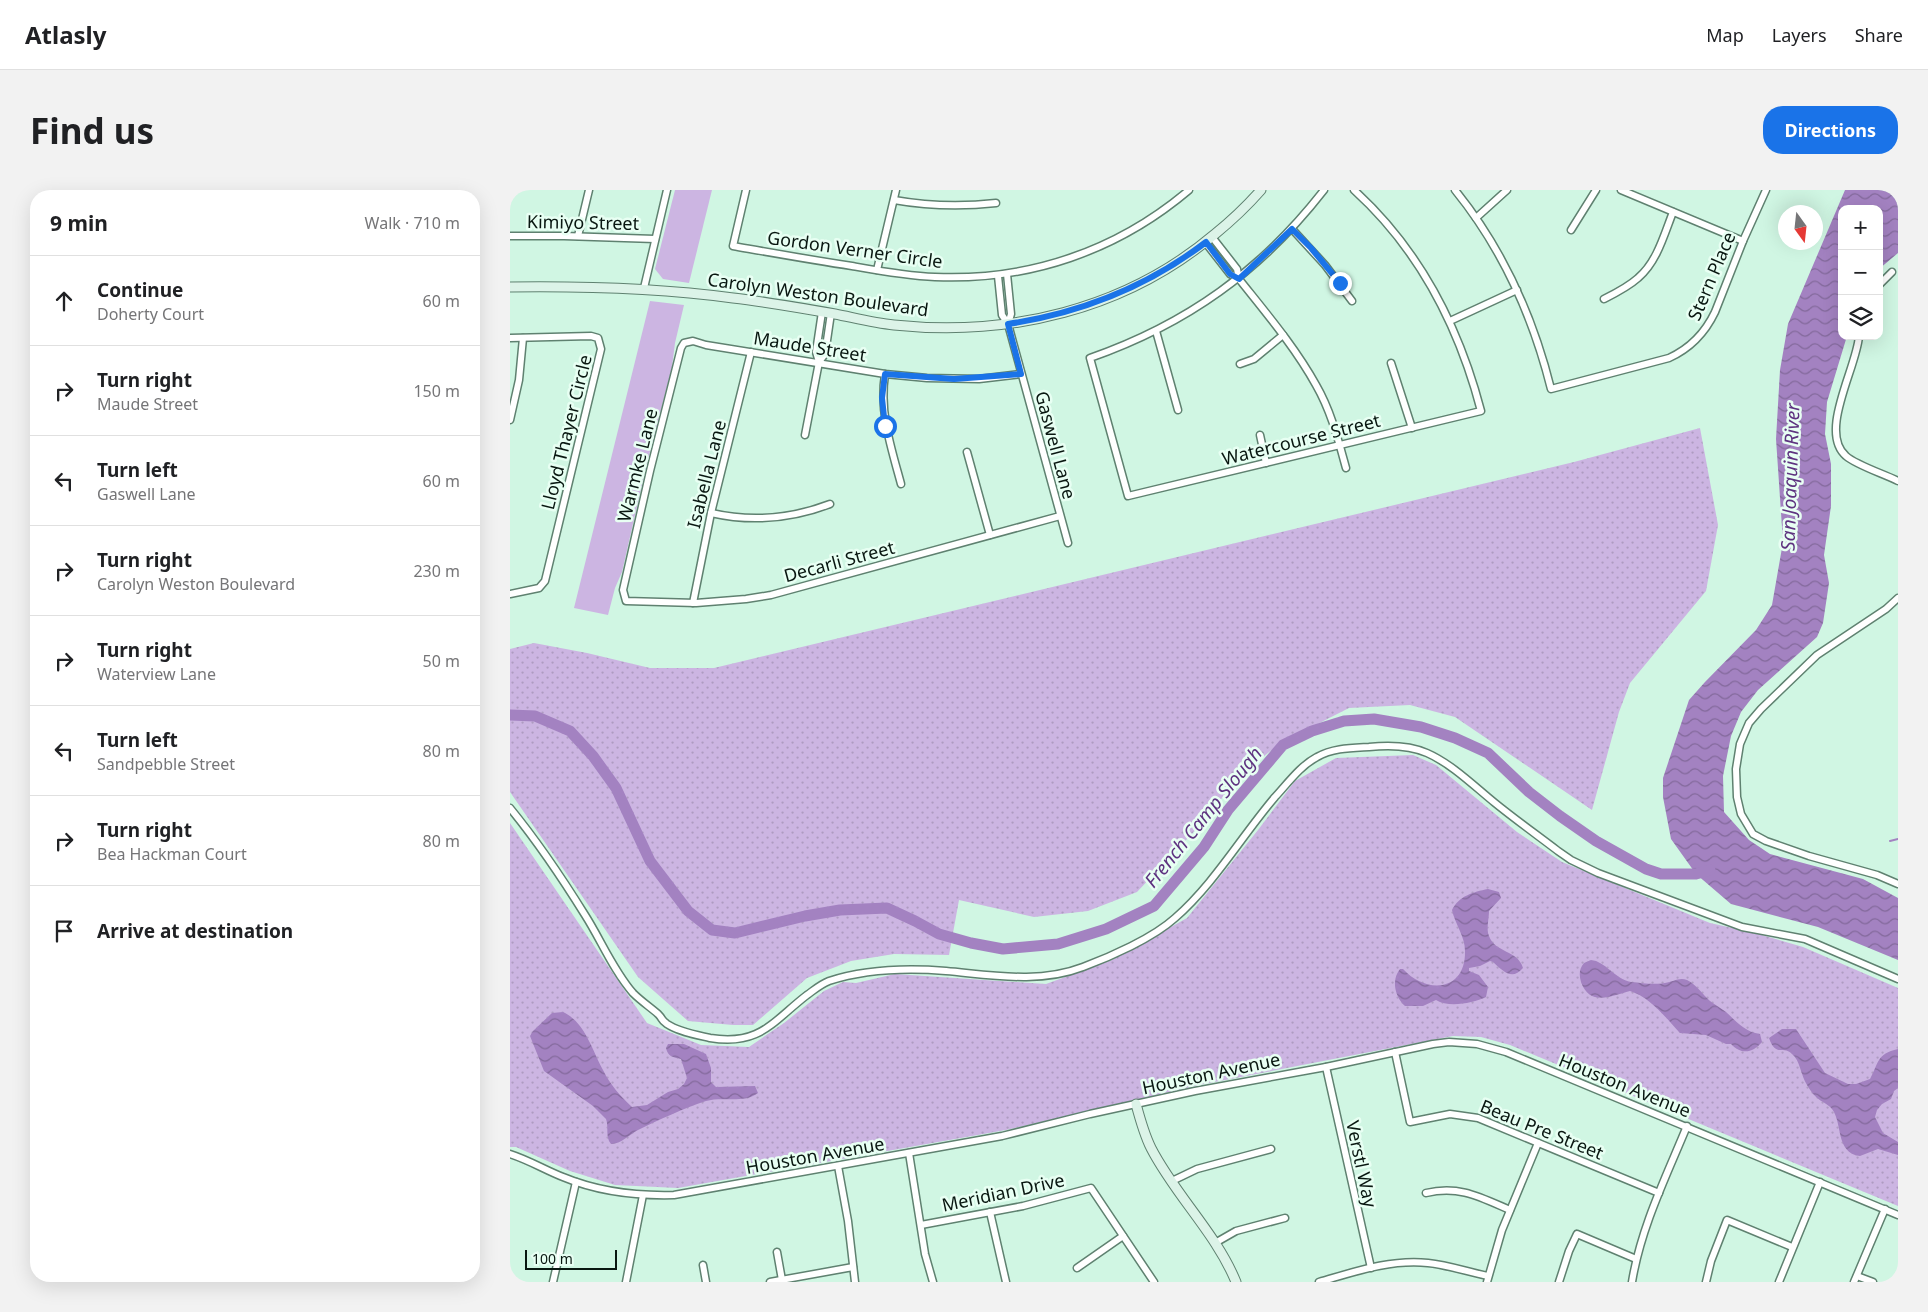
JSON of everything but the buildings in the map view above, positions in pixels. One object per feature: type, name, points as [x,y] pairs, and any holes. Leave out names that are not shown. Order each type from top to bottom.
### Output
[{"type":"street","points":[[578,236],[590,190]]},
{"type":"street","points":[[644,288],[667,190]]},
{"type":"street","name":"Gordon Verner Circle","points":[[746,190],[733,246],[877,270],[934,277],[998,276],[1057,263],[1104,245],[1142,225],[1189,190]]},
{"type":"street","points":[[877,270],[896,190]]},
{"type":"street","name":"Carolyn Weston Boulevard","points":[[510,287],[583,286],[644,288],[736,298],[892,325],[942,328],[1008,324],[1050,317],[1111,298],[1156,276],[1209,239],[1261,190]]},
{"type":"street","points":[[1178,410],[1156,331],[1202,306],[1239,279],[1292,229],[1324,190]]},
{"type":"street","points":[[1354,190],[1376,211],[1404,245],[1429,282],[1450,321],[1517,290],[1498,253],[1476,218],[1455,190]]},
{"type":"street","points":[[1476,218],[1507,190]]},
{"type":"street","points":[[1571,230],[1596,190]]},
{"type":"street","points":[[1622,190],[1743,241]]},
{"type":"street","name":"Stern Place","points":[[1517,290],[1536,337],[1552,389],[1670,358],[1689,347],[1704,332],[1710,322],[1766,190]]},
{"type":"street","points":[[894,200],[912,204],[952,206],[996,204]]},
{"type":"street","points":[[1604,299],[1629,285],[1644,272],[1656,254],[1674,212]]},
{"type":"street","points":[[1292,229],[1326,265],[1352,301]]},
{"type":"street","name":"Kimiyo Street","points":[[510,236],[654,239]]},
{"type":"street","points":[[1209,239],[1230,274],[1239,279],[1307,368],[1326,404],[1346,468]]},
{"type":"street","points":[[1883,281],[1892,272]]},
{"type":"street","name":"Gaswell Lane","points":[[1007,274],[1011,314],[1008,324]]},
{"type":"street","name":"Gaswell Lane","points":[[998,276],[1002,315],[1008,324],[1068,543]]},
{"type":"street","points":[[805,435],[819,362],[816,352],[826,313]]},
{"type":"street","name":"Watercourse Street","points":[[1156,331],[1090,358],[1128,496],[1481,411],[1467,363],[1450,321]]},
{"type":"street","points":[[1240,364],[1254,359],[1283,335]]},
{"type":"street","name":"Lloyd Thayer Circle","points":[[510,338],[591,336],[600,340],[601,350],[545,581],[539,588],[510,594]]},
{"type":"street","points":[[510,420],[519,380],[523,338]]},
{"type":"street","points":[[1858,340],[1853,367],[1841,397],[1835,441],[1846,456],[1898,481]]},
{"type":"street","name":"Maude Street","points":[[684,343],[693,341],[885,374],[954,379],[1021,374]]},
{"type":"street","name":"Warmke Lane","points":[[624,596],[623,590],[650,471],[681,348],[684,343]]},
{"type":"street","name":"Isabella Lane","points":[[693,603],[711,514],[751,352]]},
{"type":"street","points":[[1391,364],[1412,428]]},
{"type":"street","points":[[885,374],[883,413],[901,484]]},
{"type":"street","points":[[1260,435],[1266,463]]},
{"type":"street","points":[[967,452],[990,535]]},
{"type":"street","points":[[711,514],[740,518],[774,518],[806,512],[830,504]]},
{"type":"street","name":"Decarli Street","points":[[624,596],[626,601],[693,603],[746,599],[792,590],[1060,516]]},
{"type":"street","points":[[1898,598],[1886,609],[1817,655],[1761,709],[1749,723],[1740,744],[1736,769],[1737,797],[1741,814],[1754,834],[1766,841],[1809,856],[1877,875],[1898,884]]},
{"type":"street","points":[[510,808],[564,883],[594,929],[618,971],[635,995],[658,1014],[664,1023],[679,1030],[711,1038],[739,1039],[756,1035],[821,985],[857,975],[923,970],[1015,978],[1050,976],[1067,973],[1101,960],[1155,932],[1178,916],[1203,888],[1294,775],[1308,763],[1318,756],[1335,750],[1370,747],[1411,748],[1437,758],[1558,851],[1571,860],[1598,873],[1742,927],[1805,939],[1898,979]]},
{"type":"street","name":"Houston Avenue","points":[[510,1156],[576,1182],[611,1191],[643,1195],[694,1192],[1002,1136],[1136,1104],[1449,1042],[1492,1047],[1687,1126],[1898,1215]]},
{"type":"street","name":"Beau Pre Street","points":[[1395,1052],[1410,1122],[1450,1114],[1469,1116],[1659,1193]]},
{"type":"street","name":"Verstl Way","points":[[1326,1067],[1371,1268]]},
{"type":"street","points":[[1136,1104],[1151,1147],[1215,1243],[1236,1282]]},
{"type":"street","points":[[1632,1282],[1636,1259],[1647,1222],[1687,1126]]},
{"type":"street","points":[[1319,1282],[1397,1263],[1424,1263],[1487,1279],[1495,1250],[1538,1143]]},
{"type":"street","points":[[1172,1181],[1197,1169],[1271,1148]]},
{"type":"street","points":[[909,1154],[926,1254],[933,1282]]},
{"type":"street","points":[[838,1166],[848,1221],[855,1282]]},
{"type":"street","points":[[553,1282],[576,1182]]},
{"type":"street","points":[[1779,1282],[1820,1182]]},
{"type":"street","name":"Meridian Drive","points":[[921,1224],[1023,1206],[1091,1188],[1123,1236]]},
{"type":"street","points":[[1426,1193],[1445,1190],[1465,1192],[1510,1210]]},
{"type":"street","points":[[626,1282],[643,1195]]},
{"type":"street","points":[[1872,1282],[1856,1279],[1885,1209]]},
{"type":"street","points":[[990,1212],[996,1245],[1006,1282]]},
{"type":"street","points":[[1215,1243],[1236,1231],[1285,1218]]},
{"type":"street","points":[[1706,1282],[1711,1261],[1727,1220],[1792,1247]]},
{"type":"street","points":[[1559,1282],[1569,1250],[1577,1234],[1636,1259]]},
{"type":"street","points":[[1077,1268],[1123,1236],[1154,1282]]},
{"type":"street","points":[[776,1252],[782,1280]]},
{"type":"street","points":[[703,1265],[706,1282]]},
{"type":"street","points":[[770,1282],[853,1267]]},
{"type":"shaded area","points":[[675,190],[712,190],[689,283],[663,279],[655,269]]},
{"type":"shaded area","points":[[650,301],[684,305],[675,343],[672,367],[645,471],[622,572],[615,588],[608,615],[574,608]]},
{"type":"shaded area","points":[[1700,428],[1718,525],[1706,591],[1630,683],[1619,712],[1592,810],[1455,717],[1410,705],[1349,708],[1282,742],[1240,775],[1204,821],[1137,892],[1088,911],[1034,917],[959,900],[949,955],[894,954],[851,961],[807,978],[753,1025],[733,1025],[688,1021],[638,977],[510,792],[510,649],[534,643],[650,668],[714,668],[1574,462]]},
{"type":"shaded area","points":[[1413,755],[1436,765],[1517,832],[1562,862],[1710,923],[1755,933],[1803,947],[1898,988],[1898,1206],[1510,1045],[1481,1037],[1453,1036],[1199,1085],[1006,1130],[678,1188],[615,1185],[570,1171],[516,1147],[510,1147],[510,823],[647,1023],[701,1045],[749,1047],[784,1023],[824,991],[843,982],[856,983],[895,974],[1046,984],[1112,960],[1187,918],[1295,781],[1336,758]]},
{"type":"water","points":[[1845,190],[1898,190],[1898,253],[1883,266],[1883,205],[1839,205]]},
{"type":"water","name":"San Joaquin River","points":[[1838,206],[1838,340],[1846,340],[1827,402],[1825,434],[1831,464],[1831,506],[1824,555],[1829,583],[1823,623],[1817,637],[1758,690],[1741,712],[1731,736],[1723,776],[1724,812],[1749,840],[1770,854],[1863,879],[1898,898],[1898,960],[1818,927],[1731,904],[1696,874],[1671,839],[1663,797],[1663,778],[1689,700],[1756,630],[1772,605],[1783,542],[1776,439],[1780,370],[1788,324],[1819,250],[1823,250],[1823,242]]},
{"type":"water","points":[[1488,889],[1499,892],[1501,898],[1489,911],[1489,936],[1496,946],[1512,954],[1523,968],[1515,974],[1511,974],[1490,961],[1480,966],[1469,968],[1469,971],[1479,975],[1488,987],[1486,997],[1461,1004],[1447,1004],[1436,1000],[1423,1006],[1405,1006],[1395,988],[1397,973],[1400,969],[1403,969],[1423,983],[1433,985],[1443,985],[1452,981],[1459,974],[1464,964],[1465,946],[1452,910],[1458,901],[1467,895]]},
{"type":"water","points":[[1591,960],[1601,963],[1620,977],[1631,982],[1657,984],[1679,979],[1687,980],[1742,1026],[1760,1034],[1762,1042],[1751,1050],[1743,1051],[1731,1044],[1726,1044],[1706,1035],[1680,1033],[1651,1003],[1630,991],[1602,998],[1590,995],[1581,982],[1580,974],[1584,963]]},
{"type":"water","points":[[563,1012],[577,1022],[587,1037],[609,1080],[632,1107],[647,1105],[684,1084],[687,1078],[681,1059],[668,1053],[666,1048],[668,1044],[684,1044],[706,1054],[711,1068],[711,1082],[716,1087],[755,1086],[758,1093],[740,1099],[706,1101],[663,1118],[615,1144],[611,1144],[608,1138],[606,1119],[593,1106],[544,1071],[530,1036],[552,1013]]},
{"type":"water","points":[[1782,1029],[1796,1029],[1825,1073],[1848,1084],[1856,1084],[1870,1079],[1882,1056],[1898,1049],[1898,1088],[1894,1091],[1891,1099],[1882,1104],[1877,1110],[1875,1117],[1883,1133],[1898,1142],[1898,1155],[1878,1149],[1860,1156],[1852,1154],[1847,1149],[1843,1144],[1838,1122],[1832,1109],[1818,1099],[1810,1090],[1795,1057],[1789,1052],[1774,1048],[1769,1038]]},
{"type":"waterway","name":"French Camp Slough","points":[[510,715],[535,716],[570,731],[593,756],[616,788],[650,861],[688,911],[712,930],[735,933],[805,916],[840,910],[887,908],[939,934],[1003,949],[1058,944],[1106,929],[1154,906],[1204,847],[1228,810],[1283,745],[1312,731],[1344,721],[1374,719],[1421,727],[1455,738],[1488,753],[1529,792],[1560,816],[1596,841],[1646,869],[1661,874],[1696,874],[1710,870]]},
{"type":"waterway","points":[[1890,841],[1898,839]]},
{"type":"route","points":[[885,426],[882,398],[885,374],[954,379],[1021,374],[1008,324],[1050,317],[1111,298],[1156,276],[1206,242],[1230,274],[1239,279],[1292,229],[1311,248],[1340,283]]}]
